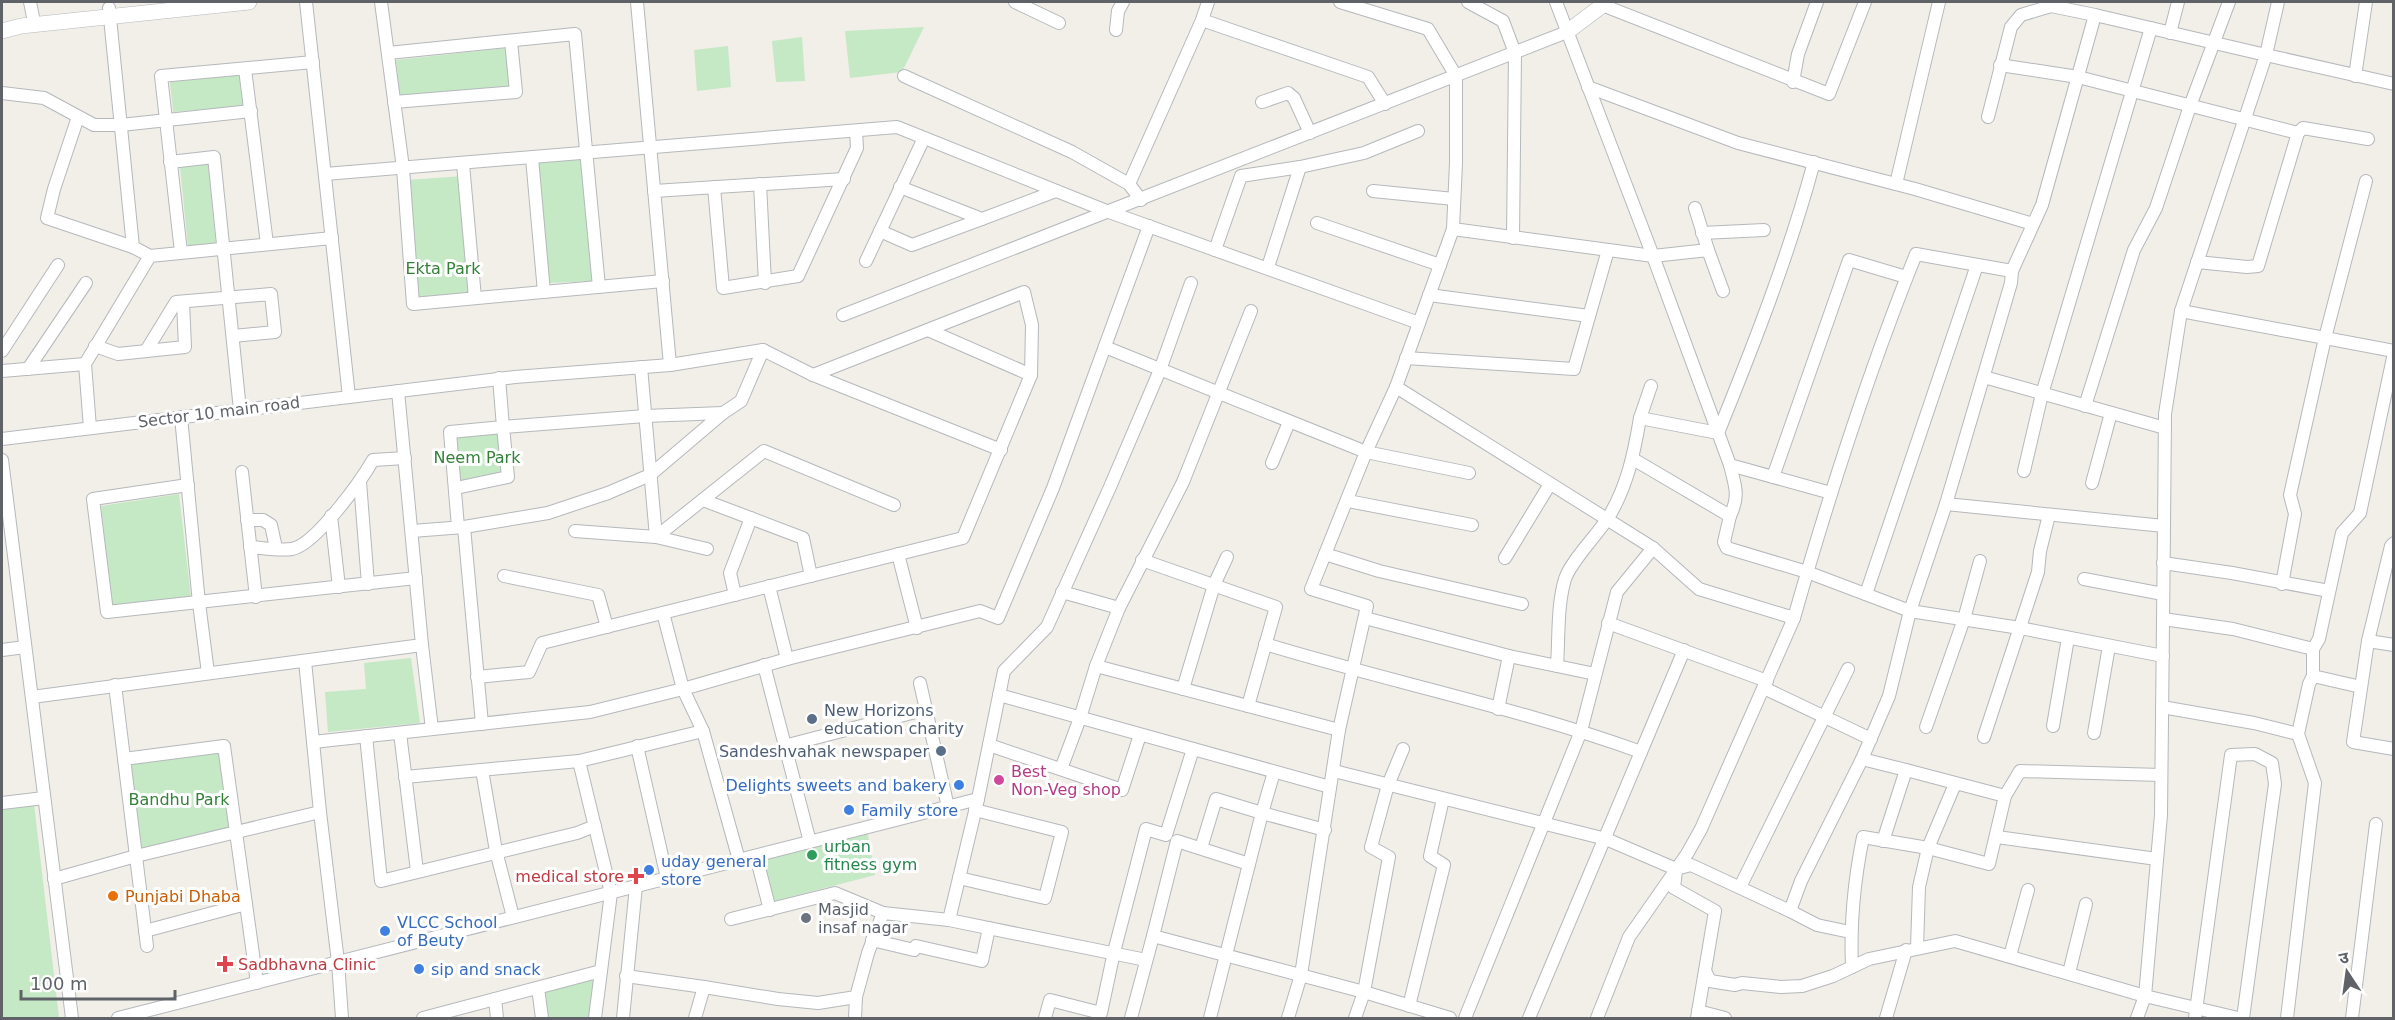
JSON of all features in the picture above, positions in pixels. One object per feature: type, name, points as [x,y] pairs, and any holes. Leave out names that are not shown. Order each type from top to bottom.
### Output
[{"type":"street","points":[[2,31],[160,2]]},
{"type":"street","points":[[2,21],[32,9],[109,12],[249,2]]},
{"type":"street","points":[[306,2],[349,397]]},
{"type":"street","points":[[381,2],[403,168],[413,304],[663,282]]},
{"type":"street","points":[[637,2],[670,365]]},
{"type":"street","points":[[1015,2],[1059,23]]},
{"type":"street","points":[[1116,30],[1118,11],[1123,2]]},
{"type":"street","points":[[1129,184],[1208,2]]},
{"type":"street","points":[[1288,1018],[1301,975],[1339,730],[1367,606],[1311,589],[1366,452],[1395,387],[1419,323],[1453,230],[1455,199],[1456,76],[1428,29],[1341,2]]},
{"type":"street","points":[[1468,2],[1503,21],[1515,53],[1514,238]]},
{"type":"street","points":[[1556,2],[1730,465],[1737,493],[1724,542],[1727,548],[1807,572],[1910,611],[2020,628],[2163,656]]},
{"type":"street","points":[[1793,82],[1798,54],[1817,2]]},
{"type":"street","points":[[843,315],[1567,32],[1605,3],[1793,82],[1829,94],[1865,2]]},
{"type":"street","points":[[1896,184],[1939,2]]},
{"type":"street","points":[[2170,33],[2178,2]]},
{"type":"street","points":[[2085,406],[2134,250],[2156,208],[2190,106],[2229,2]]},
{"type":"street","points":[[2137,1018],[2145,996],[2157,859],[2161,775],[2165,414],[2181,311],[2266,55],[2277,2]]},
{"type":"street","points":[[2355,76],[2366,2]]},
{"type":"street","points":[[1988,117],[2011,27],[2021,15],[2049,4],[2394,84]]},
{"type":"street","points":[[109,12],[134,247]]},
{"type":"street","points":[[1790,911],[1801,881],[1862,759],[1889,696],[1910,611],[1946,504],[2011,283],[2012,271],[2042,205],[2095,15]]},
{"type":"street","points":[[1202,20],[1368,77],[1385,104]]},
{"type":"street","points":[[2024,471],[2042,394],[2151,28]]},
{"type":"street","points":[[388,53],[575,34],[599,287]]},
{"type":"street","points":[[394,102],[516,92],[511,41]]},
{"type":"street","points":[[181,252],[160,76],[313,62]]},
{"type":"street","points":[[2000,65],[2078,77],[2298,133]]},
{"type":"street","points":[[245,69],[267,244]]},
{"type":"street","points":[[904,76],[1072,152],[1129,184],[1141,200]]},
{"type":"street","points":[[1588,87],[1738,143],[1896,184],[2033,224]]},
{"type":"street","points":[[2,93],[44,98],[94,125],[251,111]]},
{"type":"street","points":[[1262,102],[1288,93],[1294,98],[1310,133]]},
{"type":"street","points":[[78,117],[54,189],[47,218],[134,247],[150,255],[332,238]]},
{"type":"street","points":[[325,174],[897,127],[1109,212],[1268,267],[1419,323]]},
{"type":"street","points":[[2197,261],[2247,267],[2259,266],[2298,133],[2303,128],[2368,139]]},
{"type":"street","points":[[714,187],[723,288],[798,276],[857,148],[856,131]]},
{"type":"street","points":[[1215,250],[1241,176],[1300,167],[1364,153],[1418,131]]},
{"type":"street","points":[[866,261],[924,138]]},
{"type":"street","points":[[170,162],[214,157],[240,410]]},
{"type":"street","points":[[532,158],[544,292]]},
{"type":"street","points":[[1718,433],[1765,316],[1814,162]]},
{"type":"street","points":[[463,164],[475,298]]},
{"type":"street","points":[[1268,267],[1300,167]]},
{"type":"street","points":[[654,191],[844,179]]},
{"type":"street","points":[[2282,584],[2295,514],[2290,495],[2325,338],[2366,181]]},
{"type":"street","points":[[760,184],[765,283]]},
{"type":"street","points":[[900,187],[982,219]]},
{"type":"street","points":[[1373,190],[1455,199]]},
{"type":"street","points":[[880,231],[912,245],[1056,191]]},
{"type":"street","points":[[1695,208],[1723,291]]},
{"type":"street","points":[[1317,223],[1440,265]]},
{"type":"street","points":[[313,742],[590,712],[683,689],[787,659],[980,611],[998,618],[1053,488],[1149,226]]},
{"type":"street","points":[[1453,230],[1653,256],[1708,250]]},
{"type":"street","points":[[1702,233],[1764,230]]},
{"type":"street","points":[[1406,358],[1574,369],[1608,250]]},
{"type":"street","points":[[1597,1018],[1629,937],[1687,854],[1701,829],[1794,618],[1831,493],[1883,337],[1916,254],[2012,271]]},
{"type":"street","points":[[90,428],[84,364],[150,255]]},
{"type":"street","points":[[1773,477],[1849,260],[1906,277]]},
{"type":"street","points":[[4,343],[58,264]]},
{"type":"street","points":[[1866,594],[1977,265]]},
{"type":"street","points":[[28,369],[86,283]]},
{"type":"street","points":[[949,920],[977,805],[1004,671],[1047,627],[1160,370],[1191,283]]},
{"type":"street","points":[[477,677],[529,672],[542,643],[963,538],[1002,450],[1031,375],[1032,325],[1024,292],[813,375]]},
{"type":"street","points":[[146,351],[176,303],[271,294],[275,332],[233,336]]},
{"type":"street","points":[[1429,295],[1589,316]]},
{"type":"street","points":[[95,346],[118,354],[185,347],[183,302]]},
{"type":"street","points":[[1061,769],[1096,666],[1119,608],[1183,482],[1251,311]]},
{"type":"street","points":[[2181,311],[2394,352],[2360,513],[2342,533],[2319,639],[2313,649],[2313,676],[2309,684],[2298,734],[2315,783],[2287,1018]]},
{"type":"street","points":[[928,330],[1031,375]]},
{"type":"street","points":[[1105,347],[1366,452],[1469,473]]},
{"type":"street","points":[[412,531],[461,527],[548,513],[608,493],[650,475],[723,413],[741,401],[763,351],[813,375],[1002,450]]},
{"type":"street","name":"Sector 10 main road","points":[[2,439],[499,378],[670,365],[763,351]]},
{"type":"street","points":[[2,371],[84,364]]},
{"type":"street","points":[[641,367],[656,537]]},
{"type":"street","points":[[1984,377],[2165,428]]},
{"type":"street","points":[[456,488],[508,477],[499,378]]},
{"type":"street","points":[[1557,666],[1561,599],[1566,576],[1607,519],[1622,492],[1633,459],[1640,418],[1651,386]]},
{"type":"street","points":[[1395,387],[1653,548],[1699,589],[1794,618]]},
{"type":"street","points":[[398,391],[432,729]]},
{"type":"street","points":[[482,724],[450,432],[645,416],[723,413]]},
{"type":"street","points":[[2092,483],[2110,413]]},
{"type":"street","points":[[181,417],[208,672]]},
{"type":"street","points":[[1640,418],[1718,433]]},
{"type":"street","points":[[1272,462],[1289,422]]},
{"type":"street","points":[[656,537],[764,451],[894,505]]},
{"type":"street","points":[[250,547],[294,549],[318,532],[360,482],[374,460],[405,458]]},
{"type":"street","points":[[1633,459],[1730,516]]},
{"type":"street","points":[[2,460],[72,1018]]},
{"type":"street","points":[[1730,465],[1831,493]]},
{"type":"street","points":[[242,472],[256,597]]},
{"type":"street","points":[[360,482],[368,584]]},
{"type":"street","points":[[1505,558],[1550,484]]},
{"type":"street","points":[[188,485],[93,499],[107,612],[416,578]]},
{"type":"street","points":[[703,500],[802,538],[811,576]]},
{"type":"street","points":[[1348,501],[1472,525]]},
{"type":"street","points":[[1946,504],[2164,526]]},
{"type":"street","points":[[1984,737],[2038,572],[2040,551],[2049,515]]},
{"type":"street","points":[[332,516],[339,587]]},
{"type":"street","points":[[735,595],[730,573],[751,518]]},
{"type":"street","points":[[247,520],[263,519],[271,525],[276,548]]},
{"type":"street","points":[[575,531],[656,537],[707,549]]},
{"type":"street","points":[[2394,543],[2391,546],[2368,641],[2353,742],[2394,749]]},
{"type":"street","points":[[1465,1018],[1581,730],[1617,592],[1653,548]]},
{"type":"street","points":[[898,554],[917,628]]},
{"type":"street","points":[[1325,554],[1379,571],[1522,604]]},
{"type":"street","points":[[1183,689],[1214,585],[1227,556]]},
{"type":"street","points":[[1142,560],[1276,607],[1248,706]]},
{"type":"street","points":[[1926,727],[1964,619],[1980,561]]},
{"type":"street","points":[[2163,563],[2329,591]]},
{"type":"street","points":[[504,576],[598,595],[607,627]]},
{"type":"street","points":[[2084,579],[2163,594]]},
{"type":"street","points":[[769,586],[787,659]]},
{"type":"street","points":[[1062,592],[1119,608]]},
{"type":"street","points":[[663,613],[683,689],[703,731],[739,860]]},
{"type":"street","points":[[1365,618],[1509,656],[1595,674]]},
{"type":"street","points":[[2163,619],[2233,629],[2313,649]]},
{"type":"street","points":[[1608,622],[1684,650],[1766,685],[1870,739]]},
{"type":"street","points":[[2053,726],[2068,638]]},
{"type":"street","points":[[2368,641],[2394,645]]},
{"type":"street","points":[[1265,644],[1352,670],[1581,730],[1641,752]]},
{"type":"street","points":[[32,697],[422,645]]},
{"type":"street","points":[[2094,733],[2109,646]]},
{"type":"street","points":[[2,650],[25,647]]},
{"type":"street","points":[[1529,1018],[1684,650]]},
{"type":"street","points":[[1498,709],[1509,656]]},
{"type":"street","points":[[305,661],[342,1018]]},
{"type":"street","points":[[764,666],[810,842]]},
{"type":"street","points":[[1096,666],[1339,730]]},
{"type":"street","points":[[1740,886],[1848,669]]},
{"type":"street","points":[[2313,676],[2361,687]]},
{"type":"street","points":[[920,683],[948,807]]},
{"type":"street","points":[[115,686],[147,946]]},
{"type":"street","points":[[999,695],[1330,788]]},
{"type":"street","points":[[2162,707],[2254,723],[2298,734]]},
{"type":"street","points":[[784,746],[927,709]]},
{"type":"street","points":[[405,777],[579,761],[703,731]]},
{"type":"street","points":[[400,733],[417,872]]},
{"type":"street","points":[[989,745],[1122,790],[1140,735]]},
{"type":"street","points":[[366,736],[381,881],[496,851],[578,833],[595,826]]},
{"type":"street","points":[[124,759],[224,746],[257,983]]},
{"type":"street","points":[[637,746],[668,878]]},
{"type":"street","points":[[1131,1018],[1153,936],[1171,838],[1193,749]]},
{"type":"street","points":[[1355,1018],[1364,992],[1389,857],[1371,847],[1388,785],[1402,749]]},
{"type":"street","points":[[2196,1014],[2231,755],[2255,754],[2272,763],[2275,784],[2243,1018]]},
{"type":"street","points":[[1862,759],[2005,796]]},
{"type":"street","points":[[579,761],[611,892],[595,1018]]},
{"type":"street","points":[[482,770],[496,851],[513,918]]},
{"type":"street","points":[[1883,841],[1906,770]]},
{"type":"street","points":[[1334,771],[1606,839],[1676,869],[1691,865],[1740,886],[1817,925],[1850,932]]},
{"type":"street","points":[[1851,967],[1850,932],[1854,882],[1863,837],[1928,848],[1989,864],[2005,796],[2020,771],[2161,775]]},
{"type":"street","points":[[1210,1018],[1274,772]]},
{"type":"street","points":[[1886,1018],[1912,949],[1919,887],[1928,848],[1955,784]]},
{"type":"street","points":[[2,803],[44,798]]},
{"type":"street","points":[[1201,848],[1216,799],[1325,830]]},
{"type":"street","points":[[1409,1006],[1444,865],[1430,856],[1443,799]]},
{"type":"street","points":[[118,1018],[948,807],[977,805],[1062,832],[1045,898],[959,878]]},
{"type":"street","points":[[54,879],[136,856],[320,812]]},
{"type":"street","points":[[2352,1018],[2376,824]]},
{"type":"street","points":[[1045,1018],[1050,1000],[1100,1016],[1146,829],[1249,864]]},
{"type":"street","points":[[1997,837],[2157,859]]},
{"type":"street","points":[[756,856],[770,910]]},
{"type":"street","points":[[1676,869],[1674,888],[1715,912],[1697,1015],[1725,1018]]},
{"type":"street","points":[[623,1018],[636,886]]},
{"type":"street","points":[[2010,956],[2028,890]]},
{"type":"street","points":[[731,919],[835,893],[883,913],[949,920],[1146,960]]},
{"type":"street","points":[[145,931],[246,904]]},
{"type":"street","points":[[2069,973],[2086,904]]},
{"type":"street","points":[[855,1018],[856,997],[872,940],[883,913]]},
{"type":"street","points":[[872,940],[914,950],[916,946],[982,961],[989,928]]},
{"type":"street","points":[[1153,936],[1364,992],[1433,1016],[1450,1018]]},
{"type":"street","points":[[1705,971],[1710,981],[1735,986],[1742,983],[1781,987],[1802,986],[1869,959],[1955,941],[2145,996],[2196,1014],[2238,1018]]},
{"type":"street","points":[[423,1018],[454,1014],[495,999],[601,971]]},
{"type":"street","points":[[626,976],[818,1003],[856,997]]},
{"type":"street","points":[[695,1018],[704,987]]},
{"type":"street","points":[[538,988],[542,1018]]},
{"type":"street","points":[[495,999],[497,1018]]},
{"type":"green space","points":[[924,27],[902,72],[850,78],[845,31]]},
{"type":"green space","points":[[802,37],[805,81],[776,82],[772,41]]},
{"type":"green space","points":[[728,46],[731,87],[697,91],[694,50]]},
{"type":"green space","points":[[506,48],[511,87],[400,96],[396,60]]},
{"type":"green space","points":[[241,75],[244,106],[173,112],[170,82]]},
{"type":"green space","points":[[581,159],[594,281],[548,283],[538,163]]},
{"type":"green space","points":[[208,164],[216,245],[188,247],[180,167]]},
{"type":"green space","name":"Ekta Park","points":[[464,176],[476,296],[416,302],[407,180]]},
{"type":"green space","name":"Neem Park","points":[[499,432],[506,475],[457,487],[452,437]]},
{"type":"green space","points":[[179,494],[191,598],[111,605],[101,506]]},
{"type":"green space","points":[[411,658],[420,723],[328,732],[325,692],[366,689],[364,663]]},
{"type":"green space","name":"Bandhu Park","points":[[224,746],[236,832],[136,856],[124,759]]},
{"type":"green space","points":[[34,804],[59,1018],[2,1018],[2,808]]},
{"type":"green space","points":[[867,830],[875,875],[771,902],[762,858]]},
{"type":"green space","points":[[596,977],[592,1018],[545,1018],[542,991]]},
{"type":"place","name":"New Horizons education charity","points":[[812,719]]},
{"type":"place","name":"Sandeshvahak newspaper","points":[[941,751]]},
{"type":"place","name":"Best Non-Veg shop","points":[[999,780]]},
{"type":"place","name":"Delights sweets and bakery","points":[[959,785]]},
{"type":"place","name":"Family store","points":[[849,810]]},
{"type":"place","name":"urban fitness gym","points":[[812,855]]},
{"type":"place","name":"uday general store","points":[[649,870]]},
{"type":"place","name":"medical store","points":[[636,876]]},
{"type":"place","name":"Punjabi Dhaba","points":[[113,896]]},
{"type":"place","name":"Masjid insaf nagar","points":[[806,918]]},
{"type":"place","name":"VLCC School of Beuty","points":[[385,931]]},
{"type":"place","name":"Sadbhavna Clinic","points":[[225,964]]},
{"type":"place","name":"sip and snack","points":[[419,969]]}]
